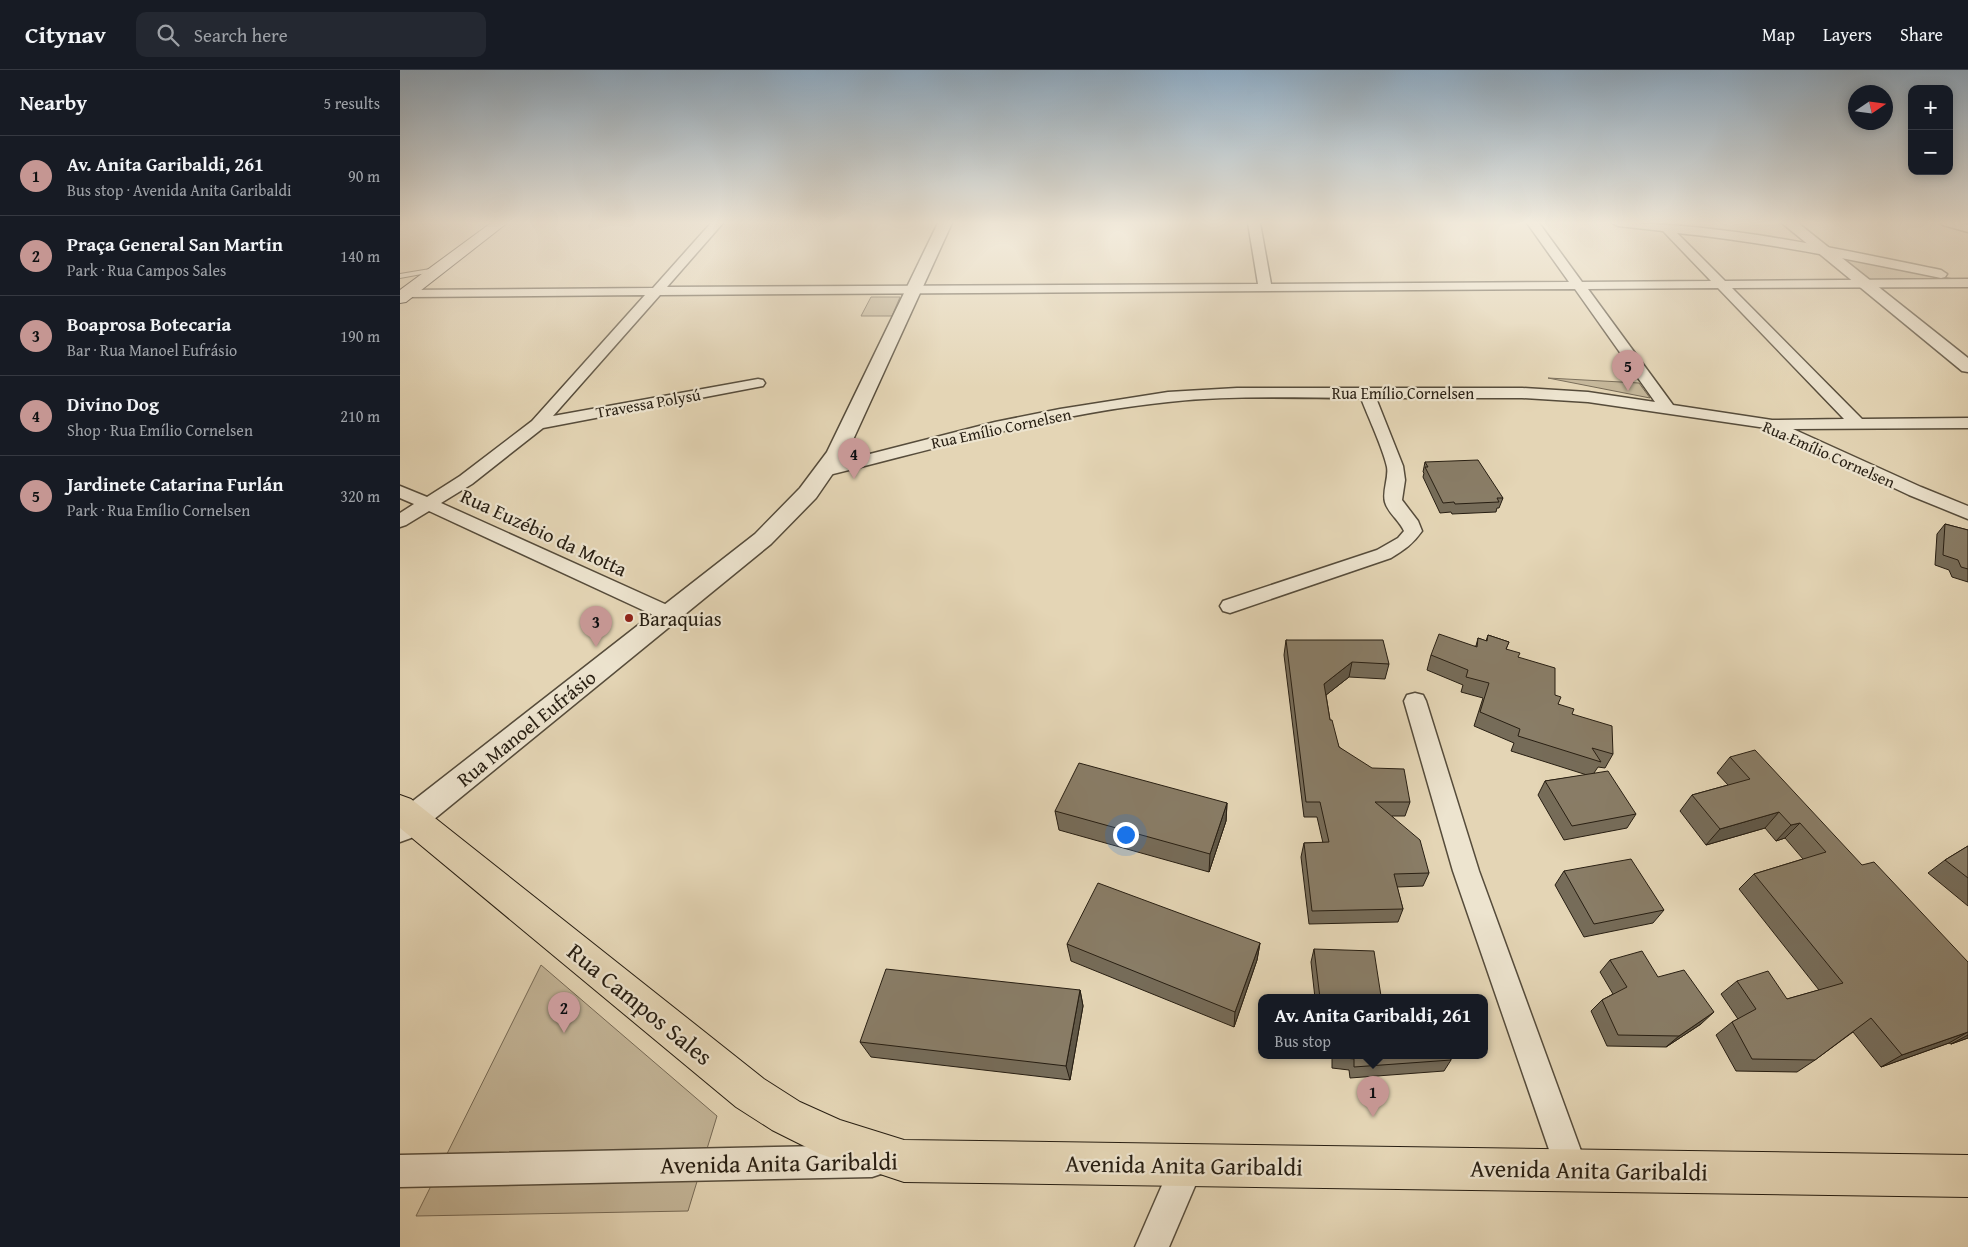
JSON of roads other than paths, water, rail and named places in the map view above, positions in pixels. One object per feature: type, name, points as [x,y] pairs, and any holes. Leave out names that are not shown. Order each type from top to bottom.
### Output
[{"type":"main road","points":[[403,296],[427,278]]},
{"type":"main road","name":"Rua Campos Sales","points":[[404,819],[750,1093],[786,1116],[835,1139],[904,1161]]},
{"type":"main road","name":"Avenida Anita Garibaldi","points":[[904,1161],[1968,1176]]},
{"type":"street","points":[[400,521],[429,505],[490,463],[538,424],[668,278]]},
{"type":"street","name":"Rua Manoel Eufrásio","points":[[404,819],[669,614],[763,539],[786,518],[825,471],[845,438],[920,278]]},
{"type":"street","points":[[1263,278],[1265,288]]},
{"type":"street","points":[[1572,278],[1667,408]]},
{"type":"street","points":[[1715,278],[1857,423]]},
{"type":"street","points":[[1857,278],[1968,367]]},
{"type":"street","points":[[1954,278],[1968,281]]},
{"type":"street","points":[[403,296],[656,291],[1865,284],[1968,281]]},
{"type":"street","name":"Travessa Polysú","points":[[538,424],[758,383]]},
{"type":"street","points":[[1230,606],[1384,554],[1405,542],[1413,531],[1409,521],[1396,508],[1393,500],[1396,480],[1395,466],[1367,393]]},
{"type":"street","name":"Rua Emílio Cornelsen","points":[[825,471],[995,427],[1122,404],[1203,394],[1558,394],[1770,424],[1915,491],[1968,513]]},
{"type":"street","points":[[1770,424],[1968,423]]},
{"type":"street","name":"Rua Euzébio da Motta","points":[[400,491],[669,614]]},
{"type":"street","points":[[1415,701],[1466,871],[1572,1170]]},
{"type":"street","name":"Avenida Anita Garibaldi","points":[[400,1171],[904,1161]]},
{"type":"street","points":[[1152,1247],[1188,1165]]},
{"type":"place","name":"Jardinete Catarina Furlán","points":[[1628,391]]},
{"type":"place","name":"Divino Dog","points":[[854,479]]},
{"type":"place","name":"Baraquias","points":[[629,618]]},
{"type":"place","name":"Boaprosa Botecaria","points":[[596,647]]},
{"type":"place","name":"Praça General San Martin","points":[[564,1033]]},
{"type":"place","name":"Av. Anita Garibaldi, 261","points":[[1373,1117]]}]
